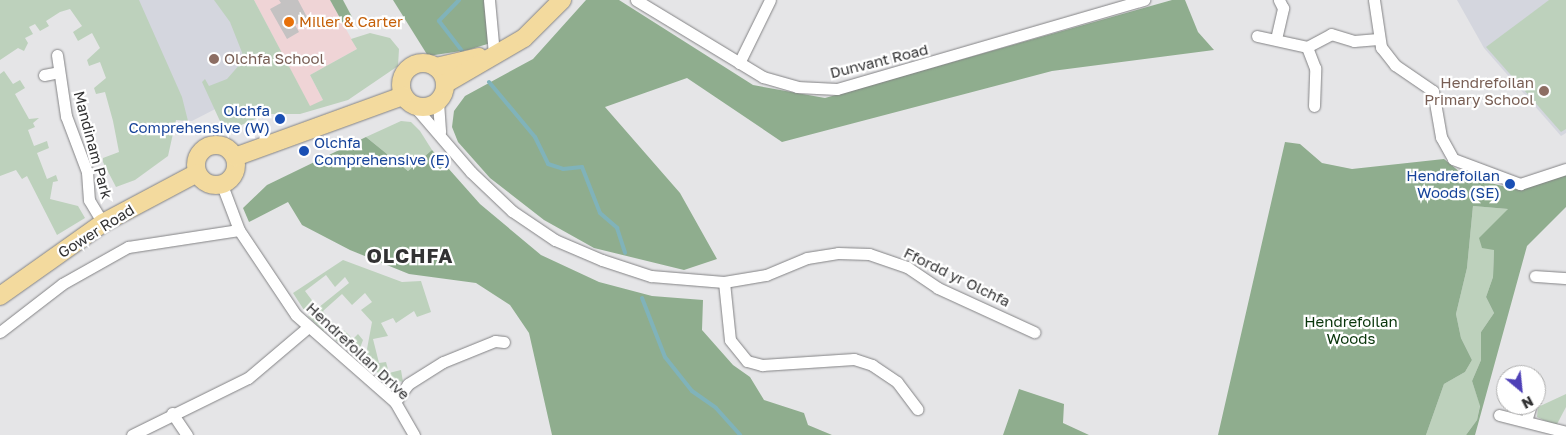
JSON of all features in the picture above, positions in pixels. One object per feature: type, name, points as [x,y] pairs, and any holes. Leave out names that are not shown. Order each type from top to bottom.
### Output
[{"type":"main road","points":[[235,158],[409,101],[428,108],[438,102],[445,84],[524,38],[562,0]]},
{"type":"main road","points":[[409,101],[400,83],[408,69],[424,63],[436,67],[494,54]]},
{"type":"main road","points":[[436,67],[445,84]]},
{"type":"main road","points":[[207,146],[224,146],[235,158],[233,177],[222,185],[207,184],[197,173],[196,161],[207,146]]},
{"type":"main road","name":"Gower Road","points":[[0,296],[103,223],[197,173]]},
{"type":"street","points":[[489,0],[494,54]]},
{"type":"street","name":"Dunvant Road","points":[[636,0],[763,77],[797,87],[837,89],[1144,0]]},
{"type":"street","points":[[739,63],[770,0]]},
{"type":"street","points":[[1276,39],[1283,8],[1279,0]]},
{"type":"street","points":[[1374,0],[1378,38],[1385,56],[1433,91],[1441,137],[1454,159],[1520,184],[1566,168]]},
{"type":"street","points":[[1257,36],[1307,46],[1331,34],[1354,41],[1378,38]]},
{"type":"street","points":[[1307,46],[1315,68],[1314,106]]},
{"type":"street","name":"Mandinam Park","points":[[57,55],[66,116],[87,172],[90,200],[103,223]]},
{"type":"street","points":[[44,75],[59,72]]},
{"type":"street","name":"Ffordd yr Olchfa","points":[[409,101],[440,132],[485,185],[512,211],[555,240],[651,276],[724,282],[766,275],[807,258],[838,253],[869,254],[908,267],[938,288],[1034,332]]},
{"type":"street","points":[[438,102],[440,132]]},
{"type":"street","name":"Hendrefoilan Drive","points":[[222,185],[239,230],[307,328],[394,402],[414,435]]},
{"type":"street","points":[[0,332],[62,284],[128,247],[168,238],[239,230]]},
{"type":"street","points":[[1535,276],[1566,278]]},
{"type":"street","points":[[724,282],[730,340],[747,361],[762,365],[854,359],[872,365],[897,382],[916,409]]},
{"type":"street","points":[[132,435],[172,413],[248,378],[307,328]]},
{"type":"street","points":[[394,402],[408,384],[443,362],[486,344],[504,342]]},
{"type":"street","points":[[172,413],[187,435]]},
{"type":"street","points":[[1499,415],[1566,432]]},
{"type":"street","points":[[1526,421],[1528,415]]},
{"type":"shaded area","name":"Olchfa School","points":[[113,0],[247,0],[285,73],[192,121],[176,120]]},
{"type":"shaded area","points":[[254,0],[330,0],[357,49],[310,75],[323,100],[310,107]]},
{"type":"shaded area","name":"Hendrefoilan Primary School","points":[[1457,0],[1566,0],[1566,133],[1561,136],[1484,48]]},
{"type":"green space","points":[[0,0],[139,0],[182,97],[188,121],[176,120],[168,156],[135,180],[116,187],[103,162],[103,158],[119,152],[113,121],[105,92],[96,94],[94,88],[106,78],[100,62],[89,66],[87,60],[100,48],[92,33],[78,41],[73,32],[82,26],[70,9],[60,12],[46,21],[49,26],[40,31],[35,24],[29,27],[33,34],[25,38],[28,43],[24,51],[18,48],[0,60]]},
{"type":"green space","points":[[214,0],[254,0],[310,106],[323,100],[310,75],[357,49],[351,39],[370,33],[390,38],[399,49],[398,66],[348,100],[300,114],[267,114],[225,132],[202,82],[205,79],[209,86],[227,79],[241,63],[243,55],[230,22]]},
{"type":"green space","points":[[330,0],[343,0],[352,17],[345,27]]},
{"type":"green space","points":[[393,0],[494,0],[497,41],[468,50],[428,56]]},
{"type":"green space","points":[[586,0],[619,0],[753,85],[825,98],[1172,0],[1185,0],[1198,32],[1214,50],[1052,71],[782,142],[687,78],[605,107],[680,193],[717,259],[684,270],[594,248],[544,220],[490,178],[458,142],[452,127],[454,111],[465,96],[533,59]]},
{"type":"green space","name":"Hendrefoilan Primary School","points":[[1549,0],[1566,0],[1566,129],[1561,132],[1486,47]]},
{"type":"green space","points":[[4,71],[13,84],[20,80],[25,88],[15,94],[29,119],[39,118],[33,123],[35,127],[28,130],[34,146],[47,141],[49,148],[37,153],[47,179],[56,175],[58,181],[53,182],[50,199],[78,206],[85,218],[57,235],[27,176],[22,179],[16,170],[0,176],[0,74]]},
{"type":"green space","points":[[401,121],[411,122],[420,131],[432,150],[408,171],[366,137]]},
{"type":"green space","points":[[366,137],[408,171],[432,150],[480,204],[541,255],[599,282],[652,296],[703,300],[702,330],[733,365],[750,377],[764,400],[804,413],[808,425],[832,435],[552,435],[529,333],[510,305],[476,283],[409,274],[350,250],[302,225],[288,202],[249,222],[243,208],[267,185]]},
{"type":"green space","name":"Hendrefoilan Woods","points":[[1285,142],[1300,144],[1322,163],[1352,169],[1444,159],[1466,177],[1519,190],[1566,175],[1566,207],[1527,246],[1475,435],[1466,435],[1477,420],[1480,406],[1472,381],[1481,360],[1481,332],[1494,313],[1486,297],[1493,277],[1494,250],[1482,248],[1479,238],[1508,209],[1473,206],[1467,268],[1456,314],[1461,338],[1472,360],[1465,372],[1444,384],[1426,435],[1218,435]]},
{"type":"green space","points":[[1473,206],[1508,209],[1494,250],[1493,277],[1486,297],[1494,313],[1481,332],[1481,360],[1472,381],[1480,405],[1477,420],[1466,435],[1426,435],[1444,384],[1465,372],[1472,360],[1461,338],[1456,314],[1467,268]]},
{"type":"green space","points":[[343,260],[402,282],[421,281],[431,312],[417,317],[414,311],[396,323],[393,318],[381,323],[388,336],[373,339],[379,363],[386,362],[389,373],[401,370],[403,382],[382,377],[365,360],[372,322],[361,310],[372,302],[365,293],[352,305],[342,294],[323,311],[333,323],[323,331],[308,316],[349,283],[345,277],[335,287],[326,275],[305,291],[314,303],[304,310],[293,293]]},
{"type":"green space","points":[[344,330],[353,339],[358,334],[363,340],[357,356],[334,339]]},
{"type":"green space","points":[[1019,389],[1064,404],[1063,423],[1089,435],[1003,435]]},
{"type":"green space","points":[[1566,394],[1566,407],[1556,426],[1537,417],[1537,415],[1546,415],[1546,403]]},
{"type":"building","name":"Miller & Carter","points":[[279,0],[298,0],[308,19],[295,25],[299,32],[287,39],[270,9],[281,3]]},
{"type":"waterway","points":[[459,0],[439,21],[466,56]]},
{"type":"waterway","points":[[489,82],[535,137],[548,164],[563,169],[582,167],[600,213],[617,228],[625,253]]},
{"type":"waterway","points":[[642,298],[665,357],[692,391],[716,408],[740,435]]},
{"type":"place","name":"Miller & Carter","points":[[289,22]]},
{"type":"place","name":"Olchfa School","points":[[214,59]]},
{"type":"place","name":"Hendrefoilan Primary School","points":[[1544,91]]},
{"type":"place","name":"Olchfa Comprehensive (W)","points":[[280,119]]},
{"type":"place","name":"Olchfa Comprehensive (E)","points":[[304,151]]},
{"type":"place","name":"Hendrefoilan Woods (SE)","points":[[1510,184]]},
{"type":"district","name":"OLCHFA","points":[[410,255]]}]
